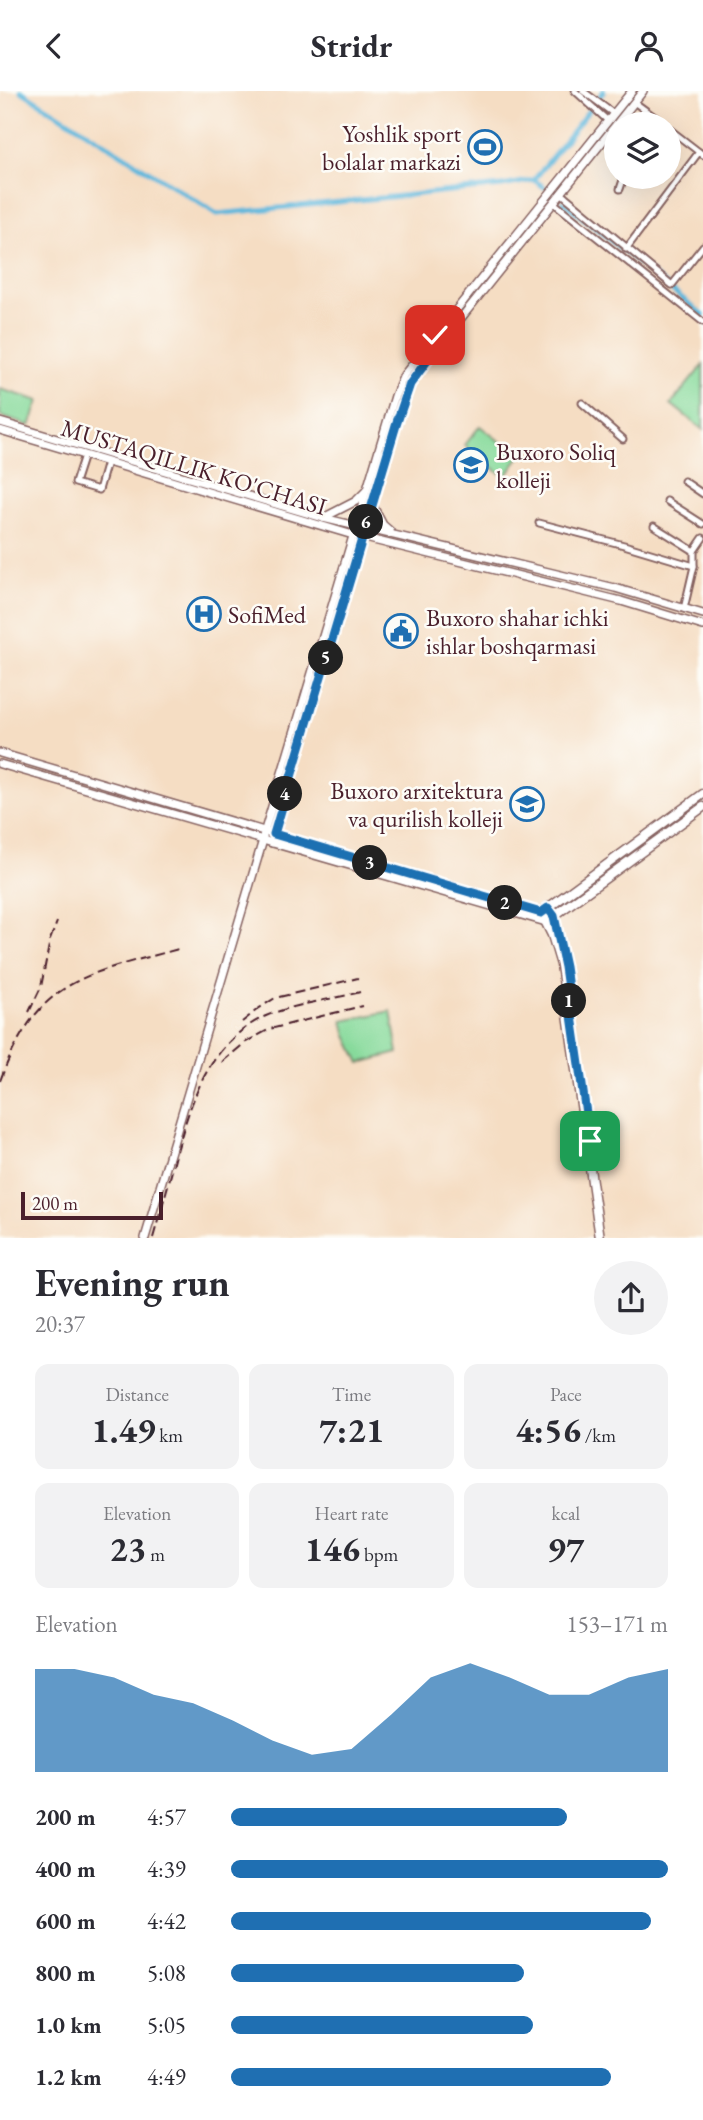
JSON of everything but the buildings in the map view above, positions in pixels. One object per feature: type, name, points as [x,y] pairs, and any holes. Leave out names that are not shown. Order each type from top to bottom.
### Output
[{"type":"main road","points":[[616,112],[632,91]]},
{"type":"main road","points":[[273,838],[353,535],[404,375],[550,200],[561,193],[643,91]]},
{"type":"main road","points":[[145,1238],[263,837],[365,528],[404,400],[417,372],[604,126]]},
{"type":"main road","points":[[421,352],[429,358]]},
{"type":"main road","name":"MUSTAQILLIK KO'CHASI","points":[[0,422],[83,455],[162,474]]},
{"type":"main road","name":"MUSTAQILLIK KO'CHASI","points":[[0,429],[22,432],[265,504],[549,571],[703,614]]},
{"type":"main road","points":[[323,518],[356,501],[366,491]]},
{"type":"main road","name":"MUSTAQILLIK KO'CHASI","points":[[265,504],[353,535],[621,601],[703,626]]},
{"type":"main road","points":[[372,504],[383,525],[397,534]]},
{"type":"main road","points":[[546,582],[549,571]]},
{"type":"main road","points":[[675,618],[682,608]]},
{"type":"main road","points":[[0,753],[263,837]]},
{"type":"main road","points":[[0,764],[273,838],[528,918],[547,915],[703,807]]},
{"type":"main road","points":[[547,915],[703,795]]},
{"type":"main road","points":[[547,915],[561,965],[602,1238]]},
{"type":"street","points":[[575,91],[610,112]]},
{"type":"street","points":[[583,91],[604,116]]},
{"type":"street","points":[[634,102],[648,112]]},
{"type":"street","points":[[626,249],[701,154],[681,138]]},
{"type":"street","points":[[561,193],[671,285],[703,246]]},
{"type":"street","points":[[550,200],[703,322]]},
{"type":"street","points":[[582,403],[624,439]]},
{"type":"street","points":[[83,455],[75,483],[99,491],[107,462]]},
{"type":"street","points":[[684,481],[703,494]]},
{"type":"street","points":[[667,501],[703,524]]},
{"type":"street","points":[[540,523],[694,566]]},
{"type":"street","points":[[654,526],[694,551]]},
{"type":"street","points":[[682,608],[694,566],[694,551],[703,538]]},
{"type":"green space","points":[[703,365],[703,430],[671,404]]},
{"type":"green space","points":[[0,389],[39,401],[30,426],[0,416]]},
{"type":"green space","points":[[480,426],[520,457],[505,477],[465,445]]},
{"type":"green space","points":[[391,1011],[398,1053],[360,1063],[343,1021]]},
{"type":"waterway","points":[[21,91],[217,214],[502,186],[534,180],[544,187]]},
{"type":"waterway","points":[[534,180],[604,91]]},
{"type":"waterway","points":[[563,202],[703,315]]},
{"type":"railway","points":[[29,1012],[41,987],[50,940],[57,922]]},
{"type":"railway","points":[[0,1081],[31,1020],[49,1000],[92,975],[182,948]]},
{"type":"railway","points":[[242,1022],[275,998],[358,978]]},
{"type":"railway","points":[[153,1238],[188,1114],[216,1057],[246,1027],[266,1016],[300,1005],[360,992]]},
{"type":"railway","points":[[222,1062],[246,1042],[270,1029],[362,1006]]},
{"type":"place","name":"Yoshlik sport bolalar markazi","points":[[485,147]]},
{"type":"place","name":"Buxoro Soliq kolleji","points":[[471,465]]},
{"type":"place","name":"SofiMed","points":[[204,614]]},
{"type":"place","name":"Buxoro shahar ichki ishlar boshqarmasi","points":[[401,631]]},
{"type":"place","name":"Buxoro arxitektura va qurilish kolleji","points":[[527,804]]},
{"type":"route","points":[[435,335],[421,352],[429,358],[417,372],[404,400],[274,834],[541,913],[548,908],[554,916],[565,967],[590,1141]]}]
